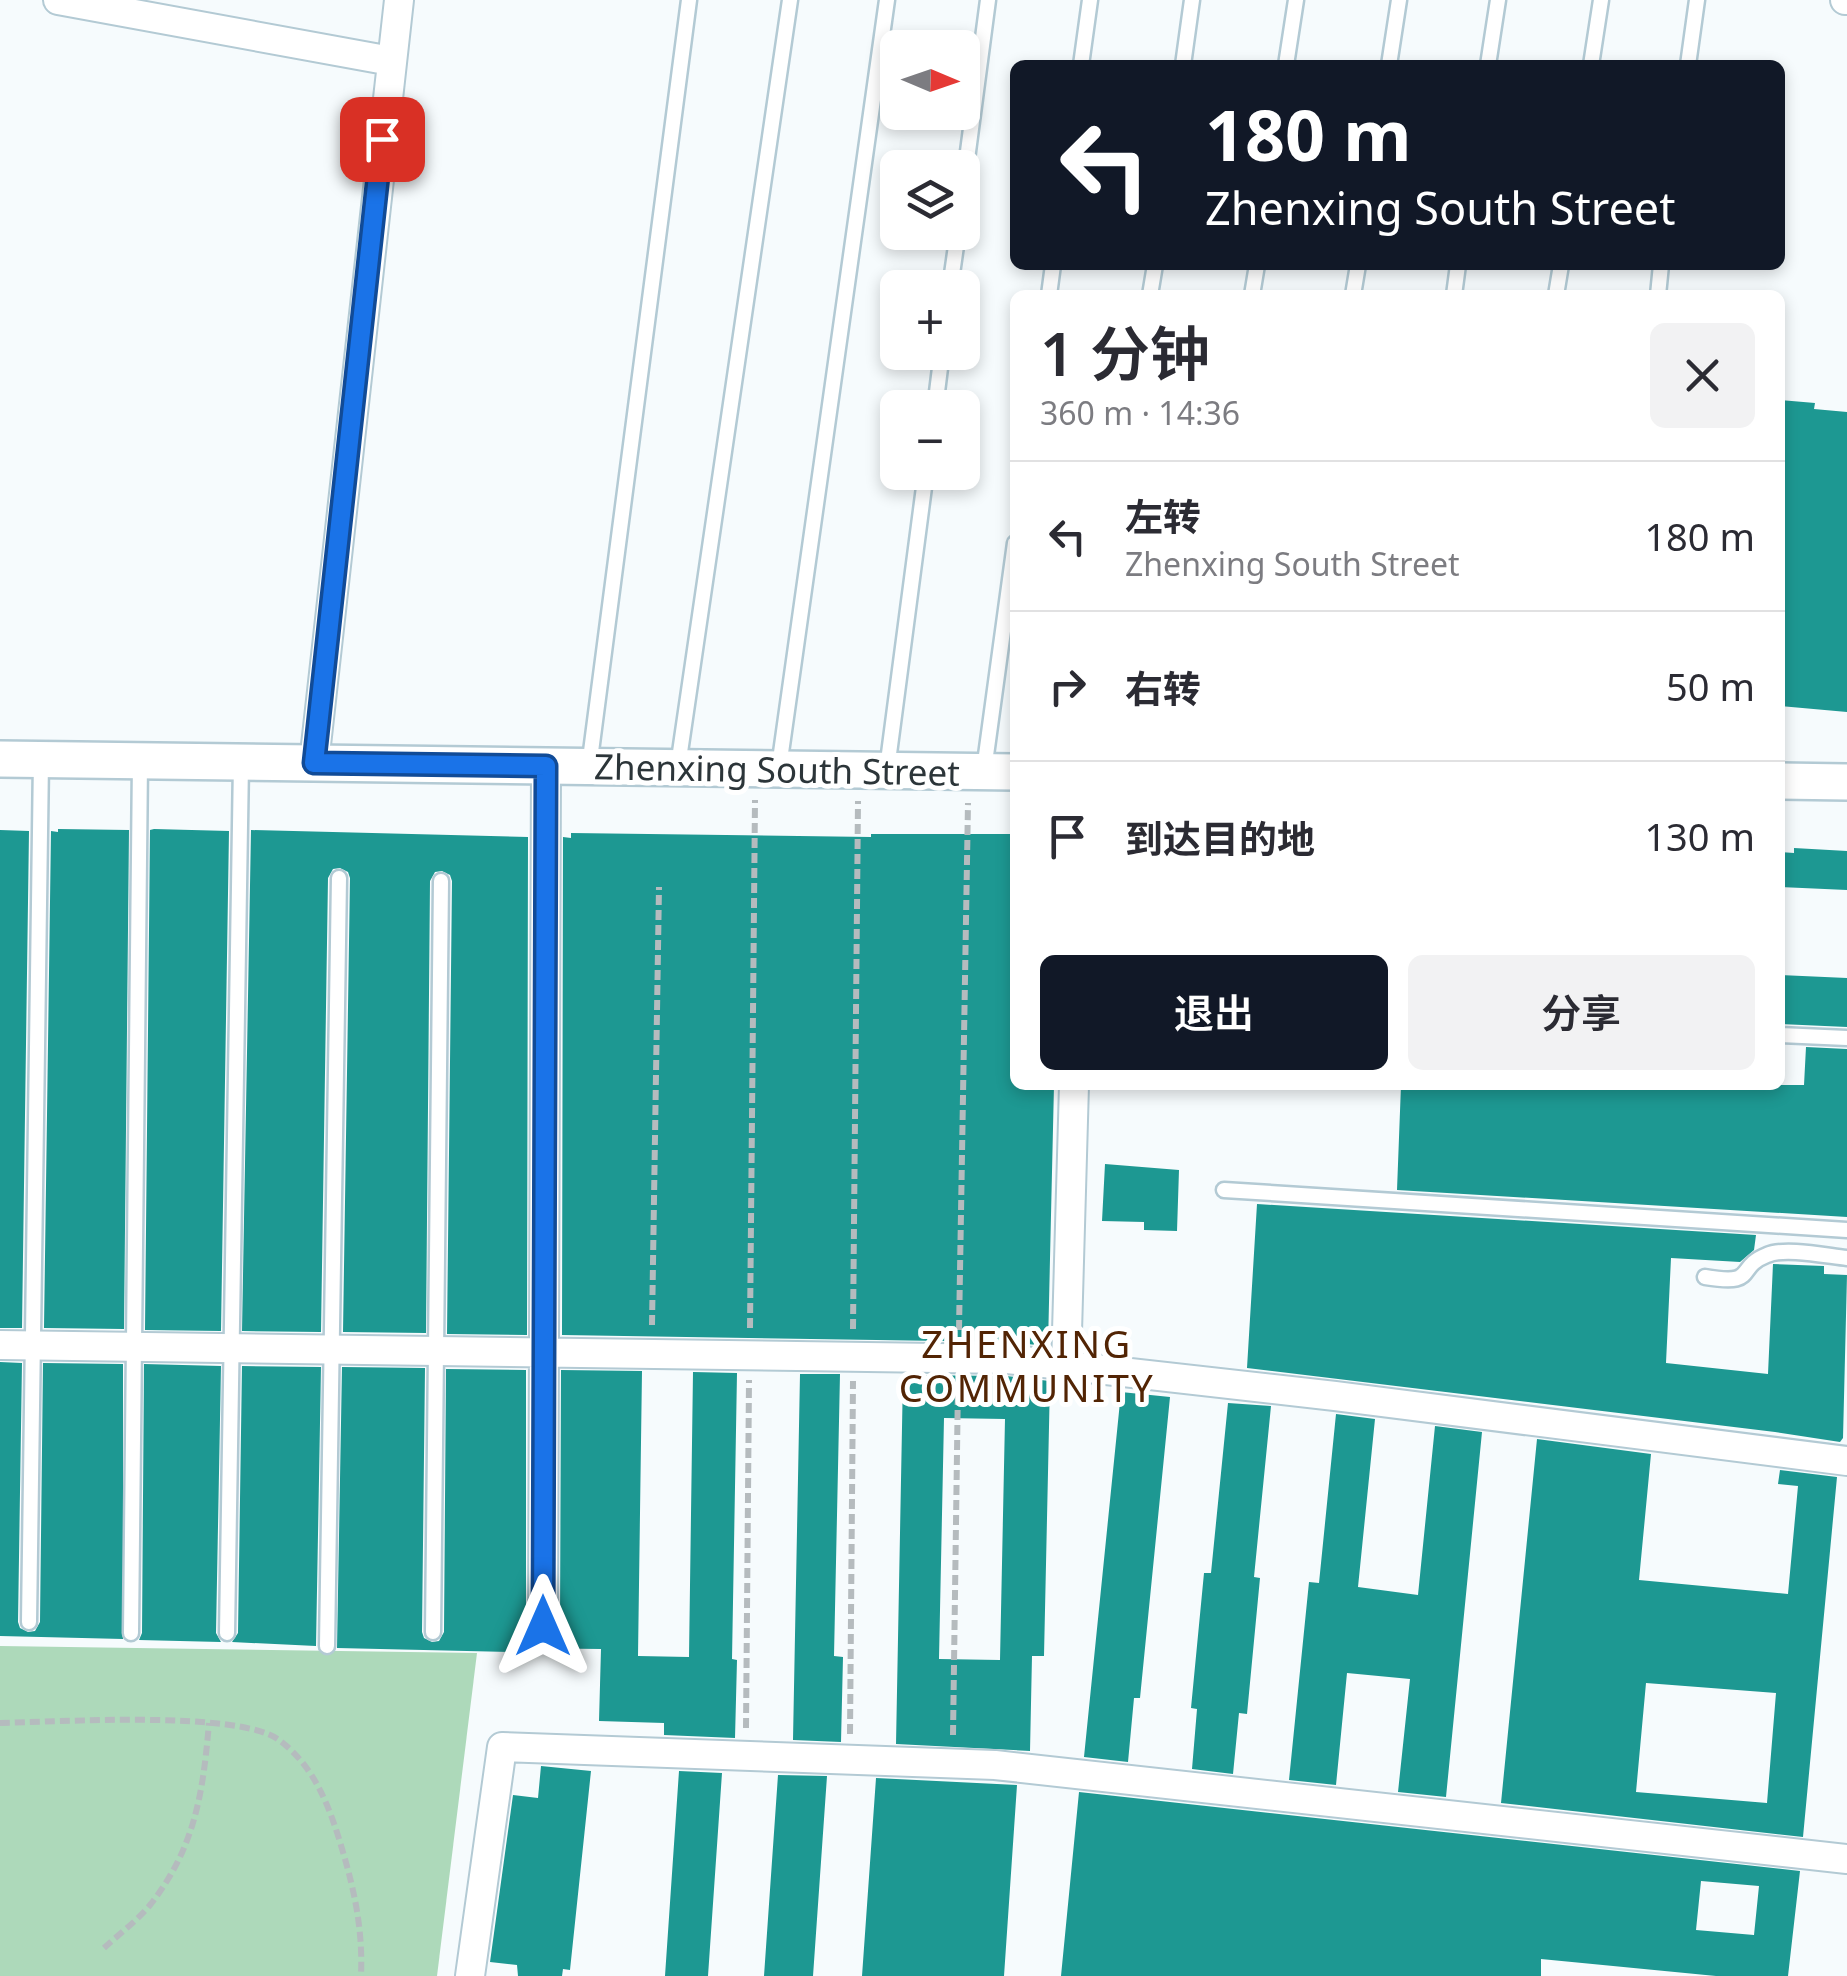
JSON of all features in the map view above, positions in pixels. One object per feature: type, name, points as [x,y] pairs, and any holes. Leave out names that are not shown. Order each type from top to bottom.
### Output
[{"type":"street","points":[[58,0],[391,60]]},
{"type":"street","points":[[314,763],[398,0]]},
{"type":"street","name":"Zhenxing South Street","points":[[0,759],[989,772]]},
{"type":"street","points":[[543,1626],[546,766]]},
{"type":"street","points":[[1785,781],[1847,782]]},
{"type":"street","points":[[1066,1367],[1074,1090]]},
{"type":"street","points":[[0,1346],[1007,1359],[1847,1461]]},
{"type":"street","points":[[470,1976],[502,1747],[996,1765],[1847,1859]]},
{"type":"lane","points":[[589,767],[689,0]]},
{"type":"lane","points":[[678,768],[790,0]]},
{"type":"lane","points":[[767,769],[887,0]]},
{"type":"lane","points":[[968,150],[988,0]]},
{"type":"lane","points":[[1082,60],[1090,0]]},
{"type":"lane","points":[[1184,60],[1192,0]]},
{"type":"lane","points":[[1287,60],[1296,0]]},
{"type":"lane","points":[[1390,60],[1399,0]]},
{"type":"lane","points":[[1489,60],[1498,0]]},
{"type":"lane","points":[[1592,60],[1601,0]]},
{"type":"lane","points":[[1689,60],[1696,0]]},
{"type":"lane","points":[[873,770],[923,490]]},
{"type":"lane","points":[[989,772],[1010,587]]},
{"type":"lane","points":[[29,1622],[41,759]]},
{"type":"lane","points":[[132,1633],[140,761]]},
{"type":"lane","points":[[227,1634],[241,762]]},
{"type":"lane","points":[[327,1646],[339,878]]},
{"type":"lane","points":[[433,1632],[441,881]]},
{"type":"lane","points":[[1785,1035],[1847,1038]]},
{"type":"lane","points":[[1224,1190],[1847,1230]]},
{"type":"lane","points":[[1705,1276],[1733,1281],[1745,1276],[1767,1254],[1847,1258]]},
{"type":"path","points":[[746,1756],[749,1356],[767,769]]},
{"type":"path","points":[[850,1759],[853,1357],[873,770]]},
{"type":"path","points":[[952,1763],[959,1359],[989,772]]},
{"type":"path","points":[[652,1354],[659,886]]},
{"type":"path","points":[[0,1723],[209,1723],[242,1725],[276,1738],[298,1759],[327,1798],[357,1897],[362,1944],[360,1976]]},
{"type":"path","points":[[104,1948],[148,1907],[184,1850],[203,1790],[209,1723]]},
{"type":"green space","points":[[0,1646],[477,1653],[437,1976],[0,1976]]},
{"type":"building","points":[[1785,400],[1815,403],[1814,409],[1847,412],[1847,712],[1785,706]]},
{"type":"building","points":[[0,830],[29,831],[22,1328],[0,1328]]},
{"type":"building","points":[[129,830],[124,1329],[44,1328],[51,831]]},
{"type":"building","points":[[150,830],[229,831],[221,1331],[145,1330]]},
{"type":"building","points":[[251,830],[528,837],[527,1335],[447,1334],[452,881],[442,871],[435,872],[430,881],[426,1333],[343,1332],[350,878],[340,868],[333,869],[328,878],[321,1332],[242,1331]]},
{"type":"building","points":[[571,833],[871,837],[1010,834],[1010,1090],[1054,1090],[1048,1346],[1007,1342],[562,1335],[563,837],[571,838]]},
{"type":"building","points":[[1794,848],[1847,851],[1847,890],[1785,887],[1785,852],[1794,853]]},
{"type":"building","points":[[1785,975],[1847,978],[1847,1027],[1785,1024]]},
{"type":"building","points":[[1806,1047],[1847,1049],[1847,1217],[1397,1190],[1401,1090],[1785,1090],[1785,1085],[1804,1085]]},
{"type":"building","points":[[1105,1164],[1179,1170],[1177,1231],[1144,1230],[1144,1222],[1102,1221]]},
{"type":"building","points":[[1257,1204],[1756,1235],[1754,1250],[1740,1262],[1671,1258],[1666,1363],[1768,1374],[1773,1264],[1824,1266],[1824,1274],[1847,1275],[1843,1438],[1840,1442],[1247,1368]]},
{"type":"building","points":[[0,1362],[22,1363],[18,1622],[28,1632],[35,1631],[40,1622],[43,1363],[123,1364],[123,1639],[0,1636]]},
{"type":"building","points":[[144,1364],[221,1366],[216,1633],[221,1642],[139,1640]]},
{"type":"building","points":[[242,1366],[321,1367],[316,1646],[232,1642],[238,1633]]},
{"type":"building","points":[[342,1367],[425,1368],[422,1632],[432,1642],[439,1641],[444,1632],[446,1369],[526,1370],[526,1625],[528,1634],[542,1642],[552,1640],[560,1625],[561,1370],[642,1371],[638,1656],[689,1657],[693,1372],[737,1373],[732,1659],[737,1660],[735,1738],[664,1735],[664,1723],[599,1721],[601,1649],[515,1648],[515,1652],[337,1648]]},
{"type":"building","points":[[800,1374],[840,1374],[834,1656],[843,1657],[841,1742],[793,1740]]},
{"type":"building","points":[[903,1375],[1006,1376],[1050,1381],[1044,1656],[1032,1656],[1030,1751],[896,1744]],"holes":[[[944,1418],[1005,1419],[1000,1660],[939,1659]]]},
{"type":"building","points":[[1121,1392],[1170,1397],[1140,1698],[1134,1698],[1128,1762],[1084,1757]]},
{"type":"building","points":[[1228,1403],[1271,1406],[1254,1577],[1260,1578],[1247,1714],[1239,1713],[1233,1774],[1192,1769],[1197,1709],[1191,1708],[1204,1573],[1211,1573]]},
{"type":"building","points":[[1336,1414],[1375,1419],[1358,1587],[1418,1595],[1435,1426],[1482,1432],[1446,1797],[1398,1792],[1410,1679],[1347,1673],[1336,1785],[1289,1780],[1309,1582],[1319,1583]]},
{"type":"building","points":[[1537,1439],[1651,1454],[1639,1580],[1788,1594],[1798,1486],[1778,1484],[1780,1470],[1837,1477],[1803,1837],[1501,1803]],"holes":[[[1646,1683],[1776,1693],[1767,1803],[1636,1792]]]},
{"type":"building","points":[[541,1766],[591,1771],[570,1970],[563,1969],[562,1976],[518,1976],[517,1965],[490,1962],[513,1795],[538,1798]]},
{"type":"building","points":[[679,1771],[722,1773],[708,1976],[665,1976]]},
{"type":"building","points":[[778,1775],[827,1776],[813,1976],[764,1976]]},
{"type":"building","points":[[876,1778],[1017,1785],[1004,1976],[862,1976]]},
{"type":"building","points":[[1079,1792],[1800,1871],[1788,1976],[1716,1976],[1541,1959],[1541,1976],[1061,1976]],"holes":[[[1701,1881],[1759,1886],[1754,1935],[1696,1930]]]},
{"type":"district","name":"ZHENXING COMMUNITY","points":[[1027,1365]]},
{"type":"route","points":[[382,139],[314,763],[546,766],[543,1626]]}]
